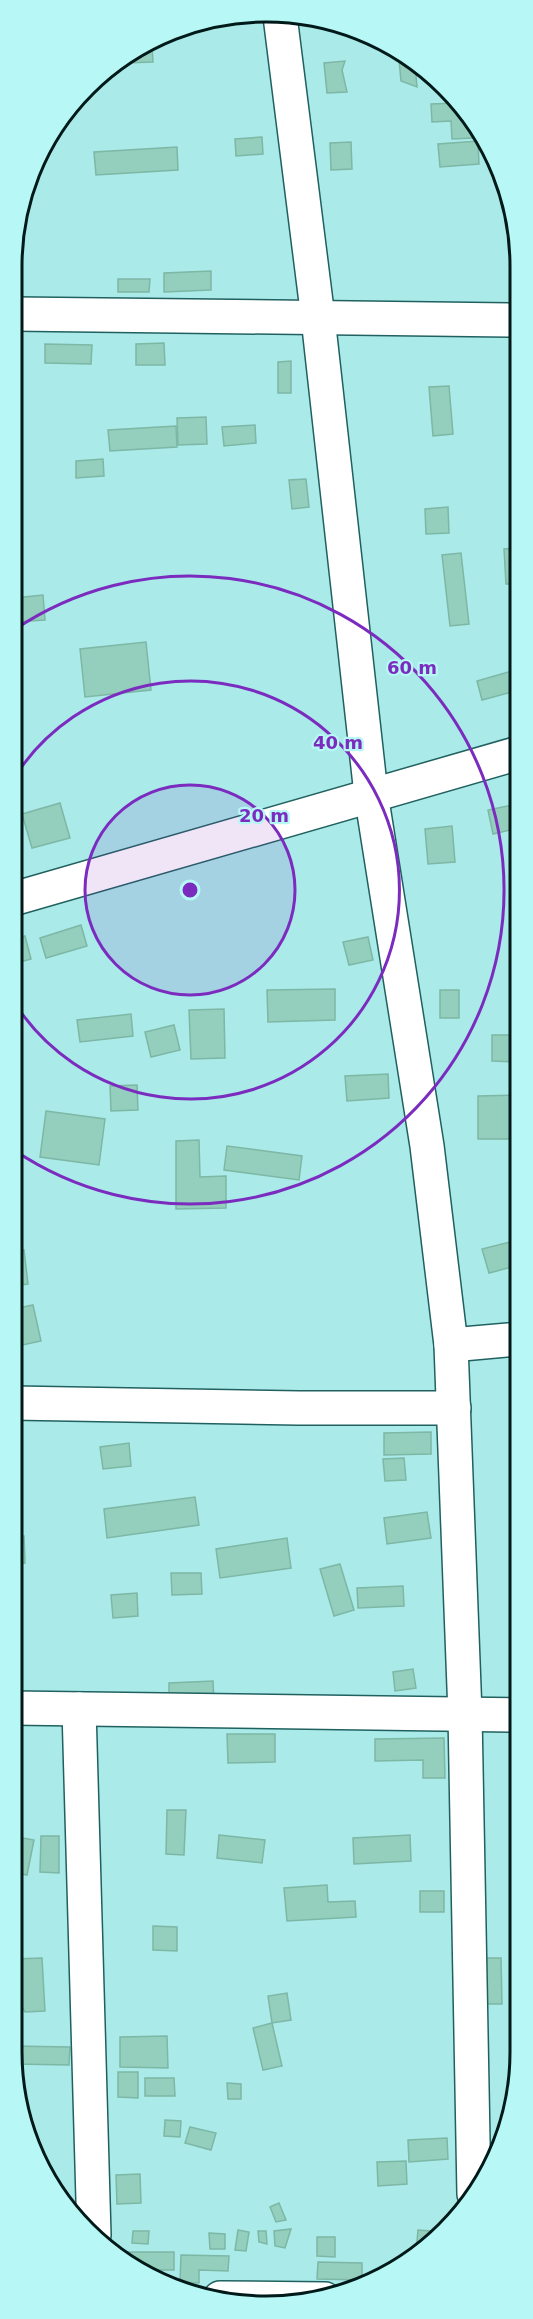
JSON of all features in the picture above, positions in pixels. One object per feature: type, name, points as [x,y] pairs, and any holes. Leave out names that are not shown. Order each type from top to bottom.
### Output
[{"type":"street","points":[[281,23],[318,318],[371,794],[427,1146],[451,1345],[465,1714],[474,2181]]},
{"type":"street","points":[[22,314],[510,320]]},
{"type":"street","points":[[22,896],[510,755]]},
{"type":"street","points":[[451,1345],[510,1340]]},
{"type":"street","points":[[22,1402],[299,1408],[454,1408]]},
{"type":"street","points":[[22,1708],[510,1715]]},
{"type":"street","points":[[79,1709],[94,2225]]},
{"type":"building","points":[[152,51],[153,62],[133,63]]},
{"type":"building","points":[[345,61],[342,70],[347,92],[327,93],[324,63]]},
{"type":"building","points":[[399,62],[416,74],[417,87],[401,81]]},
{"type":"building","points":[[448,103],[474,138],[452,139],[451,121],[432,122],[431,104]]},
{"type":"building","points":[[262,137],[263,154],[236,156],[235,139]]},
{"type":"building","points":[[476,141],[479,164],[440,167],[438,144]]},
{"type":"building","points":[[351,142],[352,169],[331,170],[330,143]]},
{"type":"building","points":[[177,147],[178,170],[96,175],[94,152]]},
{"type":"building","points":[[211,271],[211,290],[164,292],[164,273]]},
{"type":"building","points":[[118,279],[150,279],[149,292],[118,292]]},
{"type":"building","points":[[164,343],[165,365],[136,365],[136,344]]},
{"type":"building","points":[[45,344],[92,345],[91,364],[45,363]]},
{"type":"building","points":[[291,361],[291,393],[278,393],[278,362]]},
{"type":"building","points":[[449,386],[453,434],[433,436],[429,387]]},
{"type":"building","points":[[206,417],[207,444],[178,445],[177,418]]},
{"type":"building","points":[[255,425],[256,443],[224,446],[222,427]]},
{"type":"building","points":[[176,426],[177,447],[110,451],[108,430]]},
{"type":"building","points":[[103,459],[104,476],[76,478],[76,461]]},
{"type":"building","points":[[306,479],[309,507],[292,509],[289,480]]},
{"type":"building","points":[[448,507],[449,533],[426,534],[425,509]]},
{"type":"building","points":[[504,549],[510,549],[510,584],[506,584]]},
{"type":"building","points":[[461,553],[469,624],[450,626],[442,555]]},
{"type":"building","points":[[43,595],[45,620],[22,621],[22,597]]},
{"type":"building","points":[[146,642],[151,690],[85,697],[80,649]]},
{"type":"building","points":[[510,672],[510,692],[482,700],[477,681]]},
{"type":"building","points":[[60,803],[70,838],[32,848],[22,814]]},
{"type":"building","points":[[510,805],[510,830],[493,834],[488,810]]},
{"type":"building","points":[[452,826],[455,862],[428,864],[425,829]]},
{"type":"building","points":[[81,925],[87,946],[46,958],[40,938]]},
{"type":"building","points":[[25,936],[31,959],[22,962],[22,937]]},
{"type":"building","points":[[368,937],[373,960],[349,965],[343,942]]},
{"type":"building","points":[[335,989],[335,1020],[268,1022],[267,990]]},
{"type":"building","points":[[440,990],[459,990],[459,1018],[440,1018]]},
{"type":"building","points":[[224,1009],[225,1058],[191,1059],[189,1010]]},
{"type":"building","points":[[131,1014],[133,1036],[80,1042],[77,1020]]},
{"type":"building","points":[[174,1025],[180,1050],[151,1057],[145,1032]]},
{"type":"building","points":[[492,1035],[510,1035],[510,1062],[492,1061]]},
{"type":"building","points":[[388,1074],[389,1098],[347,1101],[345,1076]]},
{"type":"building","points":[[137,1085],[138,1110],[111,1111],[110,1086]]},
{"type":"building","points":[[510,1095],[510,1139],[478,1139],[478,1096]]},
{"type":"building","points":[[46,1111],[105,1119],[99,1165],[40,1157]]},
{"type":"building","points":[[199,1140],[200,1177],[226,1176],[226,1208],[176,1209],[176,1141]]},
{"type":"building","points":[[227,1146],[302,1156],[299,1180],[224,1170]]},
{"type":"building","points":[[510,1242],[510,1268],[489,1273],[482,1249]]},
{"type":"building","points":[[22,1250],[24,1250],[28,1284],[22,1285]]},
{"type":"building","points":[[33,1305],[41,1341],[22,1345],[22,1307]]},
{"type":"building","points":[[431,1432],[431,1454],[384,1455],[384,1433]]},
{"type":"building","points":[[129,1443],[131,1466],[103,1469],[100,1447]]},
{"type":"building","points":[[404,1458],[406,1480],[385,1481],[383,1459]]},
{"type":"building","points":[[195,1497],[199,1525],[107,1538],[104,1509]]},
{"type":"building","points":[[427,1512],[431,1538],[387,1544],[384,1518]]},
{"type":"building","points":[[22,1536],[24,1536],[25,1563],[22,1563]]},
{"type":"building","points":[[287,1538],[291,1568],[220,1578],[216,1549]]},
{"type":"building","points":[[340,1564],[354,1610],[334,1616],[320,1569]]},
{"type":"building","points":[[171,1573],[201,1573],[202,1594],[172,1595]]},
{"type":"building","points":[[403,1586],[404,1606],[358,1608],[357,1588]]},
{"type":"building","points":[[137,1593],[138,1616],[113,1618],[111,1595]]},
{"type":"building","points":[[413,1669],[416,1688],[395,1691],[393,1672]]},
{"type":"building","points":[[213,1681],[214,1703],[169,1704],[169,1683]]},
{"type":"building","points":[[227,1734],[275,1734],[275,1762],[228,1763]]},
{"type":"building","points":[[444,1738],[445,1778],[423,1778],[423,1760],[375,1761],[375,1739]]},
{"type":"building","points":[[167,1810],[186,1810],[184,1855],[166,1854]]},
{"type":"building","points":[[219,1835],[265,1840],[262,1863],[217,1858]]},
{"type":"building","points":[[410,1835],[411,1861],[354,1864],[353,1838]]},
{"type":"building","points":[[41,1836],[59,1836],[59,1873],[40,1872]]},
{"type":"building","points":[[22,1838],[34,1840],[27,1875],[22,1874]]},
{"type":"building","points":[[327,1885],[328,1902],[355,1901],[356,1917],[287,1921],[284,1888]]},
{"type":"building","points":[[420,1891],[444,1891],[444,1912],[420,1912]]},
{"type":"building","points":[[153,1926],[177,1927],[177,1951],[153,1950]]},
{"type":"building","points":[[42,1958],[45,2011],[25,2012],[22,2007],[22,1959]]},
{"type":"building","points":[[482,1958],[501,1958],[502,2004],[484,2004]]},
{"type":"building","points":[[287,1993],[291,2020],[272,2023],[268,1996]]},
{"type":"building","points":[[272,2023],[282,2066],[263,2070],[253,2028]]},
{"type":"building","points":[[167,2036],[168,2068],[120,2067],[120,2037]]},
{"type":"building","points":[[22,2046],[70,2047],[69,2065],[23,2064]]},
{"type":"building","points":[[118,2072],[138,2072],[138,2098],[118,2097]]},
{"type":"building","points":[[145,2078],[174,2078],[175,2096],[145,2096]]},
{"type":"building","points":[[227,2083],[241,2084],[241,2099],[228,2099]]},
{"type":"building","points":[[165,2120],[181,2121],[180,2137],[164,2136]]},
{"type":"building","points":[[190,2127],[216,2133],[211,2150],[185,2143]]},
{"type":"building","points":[[447,2138],[448,2159],[409,2162],[408,2140]]},
{"type":"building","points":[[406,2161],[407,2184],[378,2186],[377,2162]]},
{"type":"building","points":[[140,2174],[141,2203],[117,2204],[116,2175]]},
{"type":"building","points":[[279,2203],[286,2220],[276,2222],[270,2207]]},
{"type":"building","points":[[291,2229],[285,2248],[275,2246],[274,2231]]},
{"type":"building","points":[[238,2230],[249,2232],[246,2251],[235,2250]]},
{"type":"building","points":[[418,2230],[431,2231],[431,2232],[417,2245]]},
{"type":"building","points":[[133,2231],[149,2231],[148,2244],[132,2243]]},
{"type":"building","points":[[258,2231],[266,2231],[267,2244],[259,2242]]},
{"type":"building","points":[[209,2233],[225,2234],[225,2249],[210,2249]]},
{"type":"building","points":[[317,2237],[335,2237],[335,2257],[317,2256]]},
{"type":"building","points":[[127,2252],[174,2252],[174,2270],[157,2270]]},
{"type":"building","points":[[181,2255],[229,2256],[228,2271],[199,2270],[199,2283],[180,2281]]},
{"type":"building","points":[[318,2262],[362,2263],[362,2277],[355,2280],[317,2279]]}]
